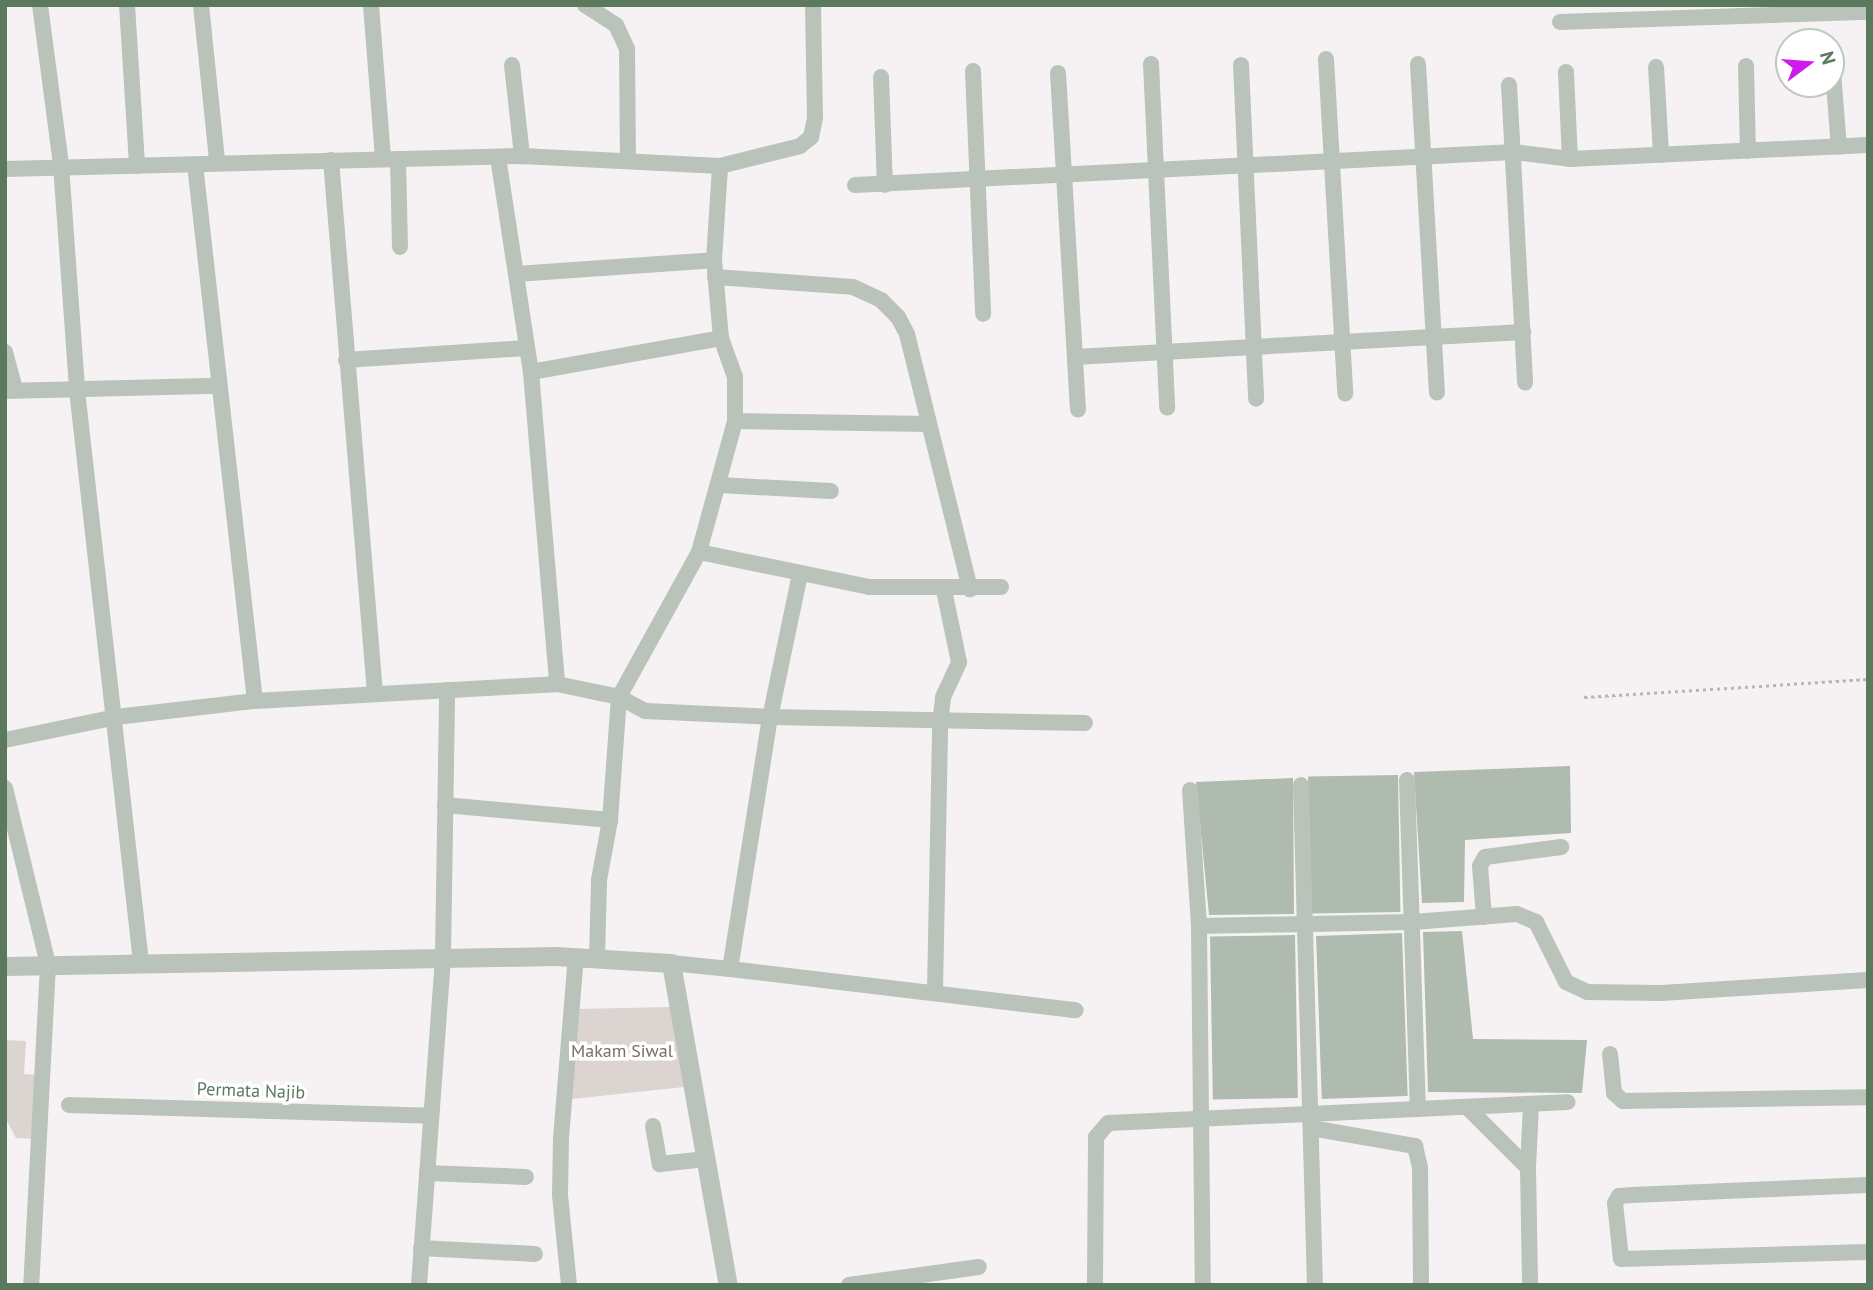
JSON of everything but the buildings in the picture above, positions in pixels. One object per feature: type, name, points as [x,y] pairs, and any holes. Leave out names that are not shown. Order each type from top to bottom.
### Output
[{"type":"street","points":[[40,5],[61,165],[77,390],[116,717],[141,962]]},
{"type":"street","points":[[127,5],[137,166]]},
{"type":"street","points":[[201,5],[217,162]]},
{"type":"street","points":[[371,5],[400,247]]},
{"type":"street","points":[[585,5],[616,25],[627,49],[628,162]]},
{"type":"street","points":[[5,169],[61,165],[137,166],[522,156],[725,164],[800,146],[815,129],[813,5]]},
{"type":"street","points":[[1560,22],[1868,12]]},
{"type":"street","points":[[1326,59],[1334,159],[1345,393]]},
{"type":"street","points":[[1151,64],[1167,408]]},
{"type":"street","points":[[1418,64],[1437,393]]},
{"type":"street","points":[[512,65],[522,156]]},
{"type":"street","points":[[1241,65],[1256,399]]},
{"type":"street","points":[[1746,66],[1748,151]]},
{"type":"street","points":[[1656,67],[1661,155]]},
{"type":"street","points":[[972,71],[983,314]]},
{"type":"street","points":[[1566,72],[1570,159]]},
{"type":"street","points":[[1058,73],[1078,409]]},
{"type":"street","points":[[881,77],[885,185]]},
{"type":"street","points":[[1509,85],[1525,383]]},
{"type":"street","points":[[1835,98],[1839,147]]},
{"type":"street","points":[[855,185],[1154,171],[1334,159],[1514,152],[1570,159],[1868,145]]},
{"type":"street","points":[[498,157],[531,372],[557,684]]},
{"type":"street","points":[[331,160],[375,693]]},
{"type":"street","points":[[195,164],[217,386],[255,701]]},
{"type":"street","points":[[597,958],[599,880],[610,820],[619,697],[699,552],[735,421],[735,377],[721,338],[714,260],[725,164]]},
{"type":"street","points":[[516,274],[714,260]]},
{"type":"street","points":[[715,277],[843,285],[881,300],[904,326],[970,589]]},
{"type":"street","points":[[1075,357],[1523,332]]},
{"type":"street","points":[[531,372],[721,338]]},
{"type":"street","points":[[346,360],[527,348]]},
{"type":"street","points":[[5,352],[10,391],[217,386]]},
{"type":"street","points":[[735,421],[929,424]]},
{"type":"street","points":[[719,485],[831,491]]},
{"type":"street","points":[[699,552],[869,587],[944,590],[1001,587]]},
{"type":"street","points":[[730,969],[770,717],[800,574]]},
{"type":"street","points":[[935,992],[940,723],[943,697],[959,662],[944,590]]},
{"type":"street","points":[[5,740],[116,717],[255,701],[557,684],[619,697],[645,711],[940,723],[1085,723]]},
{"type":"street","points":[[419,1285],[443,956],[447,690]]},
{"type":"street","points":[[1407,780],[1418,1108]]},
{"type":"street","points":[[1301,785],[1315,1285]]},
{"type":"street","points":[[5,788],[48,965],[31,1285]]},
{"type":"street","points":[[1190,790],[1199,926],[1203,1285]]},
{"type":"street","points":[[445,805],[610,820]]},
{"type":"street","points":[[1483,917],[1480,866],[1485,857],[1561,848]]},
{"type":"street","points":[[1199,926],[1413,922],[1517,914],[1533,919],[1566,982],[1587,992],[1661,993],[1868,980]]},
{"type":"street","points":[[5,966],[443,956],[576,957],[730,969],[1076,1010]]},
{"type":"street","points":[[569,1285],[560,1195],[561,1138],[576,957]]},
{"type":"street","points":[[671,963],[728,1285]]},
{"type":"street","points":[[1610,1054],[1615,1097],[1623,1101],[1868,1097]]},
{"type":"street","points":[[1095,1285],[1097,1132],[1117,1120],[1568,1102]]},
{"type":"street","name":"Permata Najib","points":[[69,1104],[431,1116]]},
{"type":"street","points":[[1530,1285],[1528,1168],[1531,1105]]},
{"type":"street","points":[[1467,1107],[1528,1168]]},
{"type":"street","points":[[653,1126],[660,1164],[706,1159]]},
{"type":"street","points":[[1311,1128],[1415,1146],[1420,1168],[1421,1285]]},
{"type":"street","points":[[427,1173],[526,1177]]},
{"type":"street","points":[[1868,1185],[1632,1195],[1619,1196],[1615,1203],[1621,1259],[1868,1252]]},
{"type":"street","points":[[421,1248],[535,1254]]},
{"type":"street","points":[[859,1284],[979,1267]]},
{"type":"path","points":[[1584,697],[1868,679]]},
{"type":"green space","name":"Makam Siwal","points":[[670,1007],[684,1087],[572,1099],[576,1009]]},
{"type":"green space","points":[[5,1040],[26,1041],[24,1074],[36,1075],[35,1139],[16,1138],[5,1117]]}]
